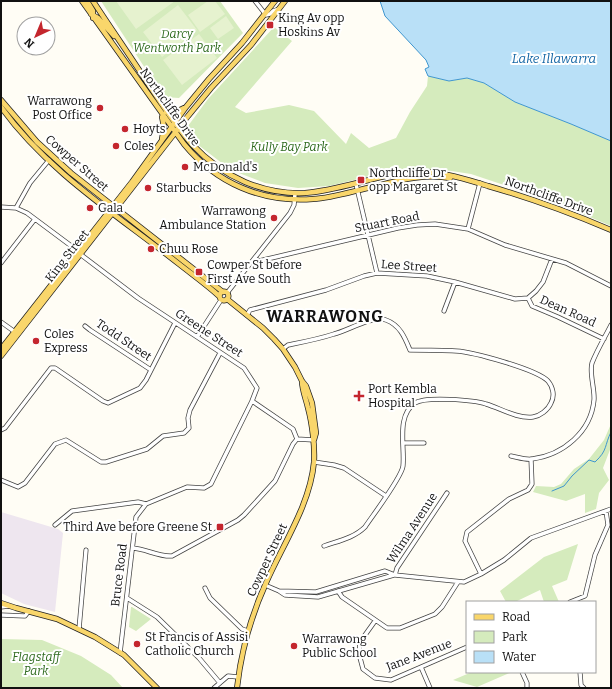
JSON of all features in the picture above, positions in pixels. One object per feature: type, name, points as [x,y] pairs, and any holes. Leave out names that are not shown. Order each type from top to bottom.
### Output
[{"type":"main road","name":"Northcliffe Drive","points":[[82,1],[175,134],[198,160],[221,178],[253,192],[270,197],[295,200],[314,199],[404,179],[447,177],[480,183]]},
{"type":"main road","points":[[87,1],[93,11],[92,16],[98,18],[121,43]]},
{"type":"main road","name":"Northcliffe Drive","points":[[93,1],[174,123],[200,154],[229,175],[266,189],[295,194],[322,192],[400,173],[416,172],[447,174],[480,183],[553,207],[611,230]]},
{"type":"main road","name":"King Street","points":[[113,210],[186,107],[208,79],[242,43],[275,1]]},
{"type":"main road","name":"King Street","points":[[1,356],[113,210],[211,88],[251,45],[285,1]]},
{"type":"main road","name":"Cowper Street","points":[[1,100],[43,148],[113,210],[220,298]]},
{"type":"main road","name":"Cowper Street","points":[[1,106],[48,160],[225,293]]},
{"type":"main road","points":[[166,112],[176,112],[186,107]]},
{"type":"main road","points":[[159,110],[164,125],[161,142]]},
{"type":"main road","name":"King Street","points":[[1,349],[70,260],[80,252]]},
{"type":"main road","points":[[221,293],[225,293],[228,297],[225,301],[220,298],[221,293]]},
{"type":"main road","name":"Cowper Street","points":[[228,299],[263,328],[283,349],[295,366],[306,386],[312,403],[316,433],[314,440],[314,462],[303,505],[265,585],[248,631],[237,688]]},
{"type":"main road","name":"Cowper Street","points":[[302,381],[302,388],[310,416],[314,440]]},
{"type":"main road","points":[[305,396],[312,403],[310,407],[310,416]]},
{"type":"main road","points":[[1,603],[57,619],[96,637],[128,658],[157,688]]},
{"type":"street","points":[[255,1],[265,14],[268,15],[279,9]]},
{"type":"street","points":[[1,207],[16,208],[30,183],[48,160]]},
{"type":"street","points":[[468,229],[480,183]]},
{"type":"street","points":[[356,184],[377,273]]},
{"type":"street","points":[[225,293],[255,258],[290,213],[295,200],[295,194]]},
{"type":"street","name":"Greene Street","points":[[16,208],[27,213],[80,252],[138,298],[244,368],[257,388],[252,401]]},
{"type":"street","points":[[1,263],[35,219]]},
{"type":"street","name":"Stuart Road","points":[[255,258],[257,260],[263,260],[368,235],[417,225],[435,224],[468,229],[505,245],[566,263],[611,286]]},
{"type":"street","points":[[528,298],[543,282],[552,259]]},
{"type":"street","name":"Lee Street","points":[[247,315],[250,310],[326,290],[364,276],[377,273],[427,276],[455,282],[515,299],[528,298]]},
{"type":"street","points":[[444,311],[455,282]]},
{"type":"street","points":[[197,337],[220,298]]},
{"type":"street","name":"Dean Road","points":[[528,298],[532,306],[604,339]]},
{"type":"street","points":[[283,349],[288,346],[335,334],[379,318],[392,322],[399,329],[410,350],[457,351],[487,356],[539,375],[547,380],[552,388],[553,398],[550,407],[541,414],[532,417],[523,417],[471,400],[425,400],[416,402],[407,410],[403,419],[403,468],[398,479],[365,527],[359,533],[350,538],[324,546]]},
{"type":"street","points":[[1,322],[14,332],[23,328]]},
{"type":"street","points":[[1,430],[5,428],[51,368],[55,368],[102,401],[108,403],[140,388],[146,380],[175,323]]},
{"type":"street","points":[[511,456],[531,459],[548,455],[560,450],[572,442],[583,430],[590,416],[594,400],[592,365],[611,325]]},
{"type":"street","name":"Todd Street","points":[[86,326],[151,370]]},
{"type":"street","points":[[1,480],[18,487],[25,483],[55,444],[66,440],[101,462],[106,462],[147,449],[163,436],[184,434],[189,428],[188,418],[190,410],[220,352]]},
{"type":"street","points":[[55,525],[72,511],[77,509],[138,502],[146,504],[187,487],[204,488],[211,484],[252,401],[293,429],[297,439]]},
{"type":"street","points":[[297,439],[314,440]]},
{"type":"street","points":[[133,548],[172,556],[238,520],[275,481],[293,444],[297,439]]},
{"type":"street","points":[[403,444],[424,443]]},
{"type":"street","points":[[481,574],[465,540],[467,532],[509,498],[528,490],[532,484],[531,459]]},
{"type":"street","points":[[314,462],[334,464],[344,468],[386,496]]},
{"type":"street","name":"Wilma Avenue","points":[[395,575],[397,568],[447,493]]},
{"type":"street","name":"Bruce Road","points":[[120,653],[136,517],[146,504]]},
{"type":"street","points":[[279,591],[316,592],[385,571],[395,575],[464,582],[504,560],[531,538],[611,509]]},
{"type":"street","points":[[575,601],[585,596],[595,555],[608,525],[606,511]]},
{"type":"street","points":[[79,629],[86,550]]},
{"type":"street","points":[[265,585],[285,595],[318,597],[395,575]]},
{"type":"street","points":[[338,591],[342,597],[375,621],[387,628],[400,628],[434,614],[442,607],[458,582]]},
{"type":"street","points":[[205,588],[210,598],[242,629],[248,631]]},
{"type":"street","points":[[127,598],[158,617],[199,658],[220,682]]},
{"type":"street","points":[[1,607],[12,607]]},
{"type":"street","points":[[1,615],[25,616],[29,611]]},
{"type":"street","name":"Jane Avenue","points":[[375,621],[360,642],[358,654],[363,669],[375,678],[391,680],[466,647]]},
{"type":"street","points":[[421,668],[430,688]]},
{"type":"street","points":[[522,673],[527,683],[527,688]]},
{"type":"street","points":[[580,673],[581,685],[584,688]]},
{"type":"street","points":[[214,688],[228,676],[238,677]]},
{"type":"shaded area","points":[[1,512],[58,529],[63,533],[55,612],[24,604],[1,593]]},
{"type":"green space","name":"Darcy Wentworth Park","points":[[101,1],[220,1],[243,33],[179,98],[164,97]]},
{"type":"green space","points":[[116,1],[175,1],[136,29]]},
{"type":"green space","points":[[208,1],[215,1],[225,14],[200,32],[188,15]]},
{"type":"green space","points":[[178,5],[197,30],[162,57],[143,32]]},
{"type":"green space","points":[[226,16],[234,28],[218,39],[210,28]]},
{"type":"green space","name":"Kully Bay Park","points":[[274,27],[292,41],[235,107],[246,113],[289,105],[314,111],[346,144],[351,133],[369,148],[396,138],[410,112],[427,86],[428,76],[449,81],[467,78],[484,83],[515,102],[611,141],[611,226],[552,201],[471,174],[438,169],[400,169],[329,186],[298,188],[265,183],[231,170],[197,144],[185,130],[208,99]]},
{"type":"green space","points":[[199,34],[217,58],[182,85],[163,60]]},
{"type":"green space","points":[[611,424],[611,447],[603,468],[609,480],[599,493],[596,509],[585,513],[585,494],[566,501],[533,492],[536,486],[554,487],[561,484],[574,469],[589,459],[604,440]]},
{"type":"green space","points":[[578,544],[567,580],[552,586],[559,601],[544,601],[540,590],[517,601],[505,601],[500,591],[544,557]]},
{"type":"green space","points":[[131,607],[151,619],[136,631],[129,627]]},
{"type":"green space","name":"Flagstaff Park","points":[[1,639],[42,640],[81,656],[111,675],[123,688],[1,688]]},
{"type":"green space","points":[[470,673],[510,673],[477,687],[453,680]]},
{"type":"water","name":"Lake Illawarra","points":[[380,1],[611,1],[611,141],[515,102],[484,83],[467,78],[449,81],[428,76],[425,69],[429,67],[426,60],[385,16]]},
{"type":"waterway","points":[[552,491],[564,486],[589,460],[595,462],[604,451],[611,432]]},
{"type":"place","name":"King Av opp Hoskins Av","points":[[270,25]]},
{"type":"place","name":"Warrawong Post Office","points":[[100,108]]},
{"type":"place","name":"Hoyts","points":[[125,129]]},
{"type":"place","name":"Coles","points":[[116,146]]},
{"type":"place","name":"McDonald's","points":[[185,167]]},
{"type":"place","name":"Northcliffe Dr opp Margaret St","points":[[361,180]]},
{"type":"place","name":"Starbucks","points":[[148,188]]},
{"type":"place","name":"Gala","points":[[90,208]]},
{"type":"place","name":"Warrawong Ambulance Station","points":[[274,218]]},
{"type":"place","name":"Chuu Rose","points":[[151,249]]},
{"type":"place","name":"Cowper St before First Ave South","points":[[199,272]]},
{"type":"place","name":"Coles Express","points":[[36,341]]},
{"type":"place","name":"Port Kembla Hospital","points":[[359,396]]},
{"type":"place","name":"Third Ave before Greene St","points":[[220,527]]},
{"type":"place","name":"St Francis of Assisi Catholic Church","points":[[137,644]]},
{"type":"place","name":"Warrawong Public School","points":[[294,646]]},
{"type":"district","name":"WARRAWONG","points":[[325,316]]}]
